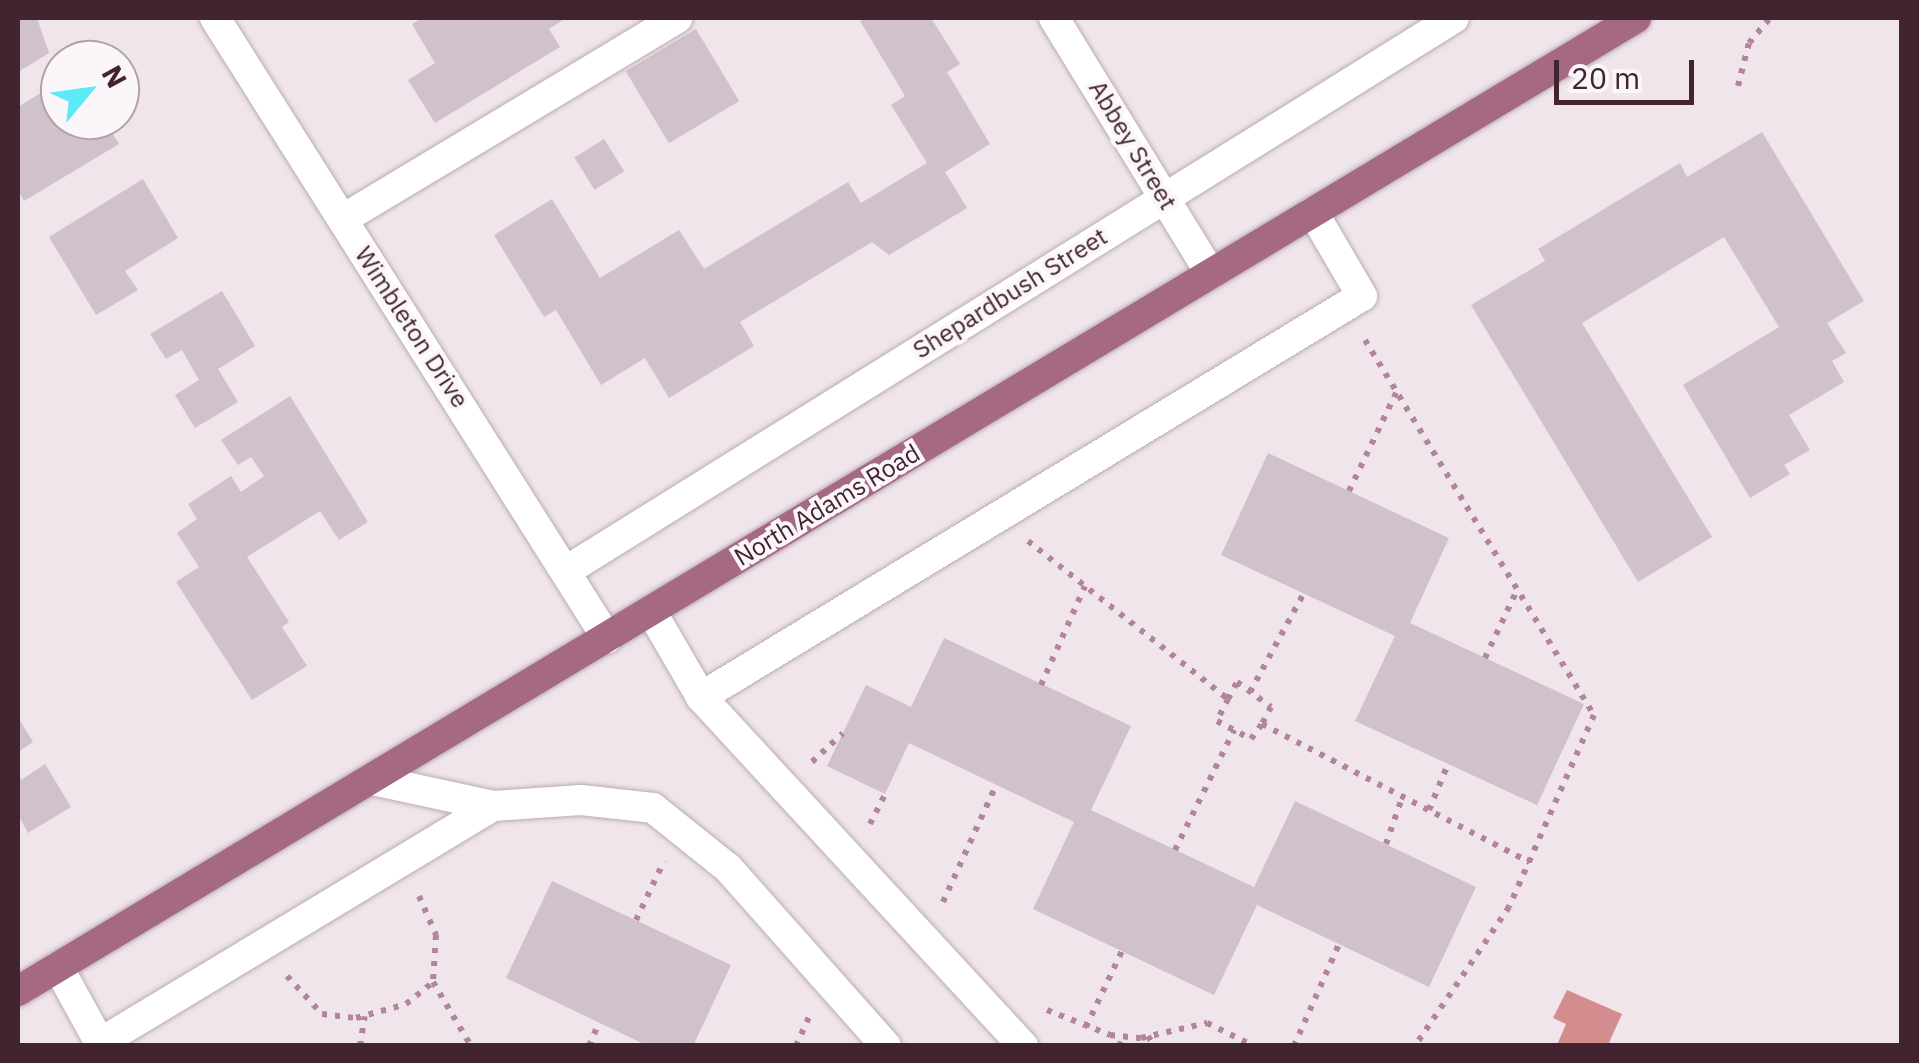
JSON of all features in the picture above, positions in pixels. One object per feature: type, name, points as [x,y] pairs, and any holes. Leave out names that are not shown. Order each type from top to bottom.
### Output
[{"type":"main road","name":"North Adams Road","points":[[18,991],[1636,18]]},
{"type":"street","name":"Wimbleton Drive","points":[[215,18],[608,638]]},
{"type":"street","points":[[343,219],[677,18]]},
{"type":"street","name":"Abbey Street","points":[[1055,18],[1210,274]]},
{"type":"street","name":"Shepardbush Street","points":[[566,570],[1454,18]]},
{"type":"street","points":[[701,697],[1362,296],[1313,212]]},
{"type":"street","points":[[652,611],[701,697],[1023,1046]]},
{"type":"street","points":[[373,780],[493,806],[581,800],[654,808],[728,868],[886,1046]]},
{"type":"street","points":[[58,967],[100,1043],[493,806]]},
{"type":"path","points":[[1738,86],[1749,43],[1770,18]]},
{"type":"path","points":[[1359,330],[1594,715],[1509,907],[1415,1046]]},
{"type":"path","points":[[1350,491],[1397,392]]},
{"type":"path","points":[[1019,534],[1228,699]]},
{"type":"path","points":[[1041,684],[1084,586]]},
{"type":"path","points":[[1485,658],[1517,590]]},
{"type":"path","points":[[1250,692],[1304,593]]},
{"type":"path","points":[[1237,682],[1271,707],[1251,739],[1218,721],[1228,699],[1237,682]]},
{"type":"path","points":[[1262,724],[1529,862]]},
{"type":"path","points":[[1175,850],[1234,730]]},
{"type":"path","points":[[821,774],[809,761],[843,733]]},
{"type":"path","points":[[1429,810],[1448,764]]},
{"type":"path","points":[[942,903],[996,784]]},
{"type":"path","points":[[870,825],[886,794]]},
{"type":"path","points":[[1386,844],[1402,795]]},
{"type":"path","points":[[860,816],[882,838]]},
{"type":"path","points":[[636,920],[664,860]]},
{"type":"path","points":[[419,895],[436,936],[433,982],[471,1046]]},
{"type":"path","points":[[936,896],[955,917]]},
{"type":"path","points":[[1294,1046],[1339,944]]},
{"type":"path","points":[[1086,1028],[1122,951]]},
{"type":"path","points":[[287,976],[322,1014],[365,1016],[406,1004],[433,982]]},
{"type":"path","points":[[1034,1000],[1060,1019],[1124,1036],[1148,1036],[1207,1022],[1254,1046]]},
{"type":"path","points":[[796,1046],[816,1003]]},
{"type":"path","points":[[360,1046],[365,1016]]},
{"type":"path","points":[[589,1046],[599,1022]]},
{"type":"path","points":[[1119,1046],[1124,1036]]},
{"type":"path","points":[[1148,1036],[1154,1046]]},
{"type":"shaded area","points":[[1567,990],[1622,1014],[1608,1045],[1557,1045],[1566,1024],[1553,1018]]},
{"type":"building","points":[[18,18],[37,18],[45,40],[40,40],[40,59],[18,72]]},
{"type":"building","points":[[423,18],[566,18],[549,29],[560,47],[435,123],[408,80],[435,63],[412,24]]},
{"type":"building","points":[[931,18],[960,64],[947,72],[990,144],[945,172],[967,208],[889,255],[872,242],[740,322],[754,346],[669,398],[645,358],[601,385],[556,310],[544,317],[494,235],[552,199],[600,278],[679,230],[704,269],[848,182],[861,203],[927,163],[891,105],[905,96],[860,21]]},
{"type":"building","points":[[696,29],[739,101],[669,143],[626,71]]},
{"type":"building","points":[[40,93],[40,140],[116,140],[119,144],[24,201],[18,190],[18,107]]},
{"type":"building","points":[[1762,132],[1864,301],[1827,323],[1846,353],[1832,361],[1844,382],[1789,415],[1810,450],[1784,465],[1790,474],[1750,498],[1683,385],[1779,327],[1724,237],[1582,323],[1712,537],[1638,582],[1471,305],[1545,261],[1538,249],[1680,163],[1687,177]]},
{"type":"building","points":[[604,139],[624,171],[594,190],[574,158]]},
{"type":"building","points":[[143,179],[178,238],[125,271],[138,290],[96,315],[49,237]]},
{"type":"building","points":[[222,291],[255,346],[218,369],[238,402],[195,428],[175,395],[199,380],[182,350],[166,359],[150,334]]},
{"type":"building","points":[[290,396],[368,522],[339,540],[320,511],[247,557],[289,622],[282,627],[307,666],[252,700],[176,582],[199,567],[177,533],[197,519],[188,504],[231,476],[241,492],[264,476],[251,457],[238,465],[221,440]]},
{"type":"building","points":[[1268,453],[1449,538],[1410,623],[1584,704],[1537,805],[1355,721],[1395,636],[1221,555]]},
{"type":"building","points":[[944,638],[1131,726],[1091,810],[1254,887],[1295,801],[1476,887],[1429,987],[1257,905],[1214,995],[1033,909],[1074,822],[909,743],[885,794],[827,766],[866,685],[911,707]]},
{"type":"building","points":[[18,717],[33,742],[18,752]]},
{"type":"building","points":[[45,764],[71,807],[28,833],[18,815],[18,774],[21,780]]},
{"type":"building","points":[[552,881],[731,965],[693,1046],[648,1046],[506,978]]}]
